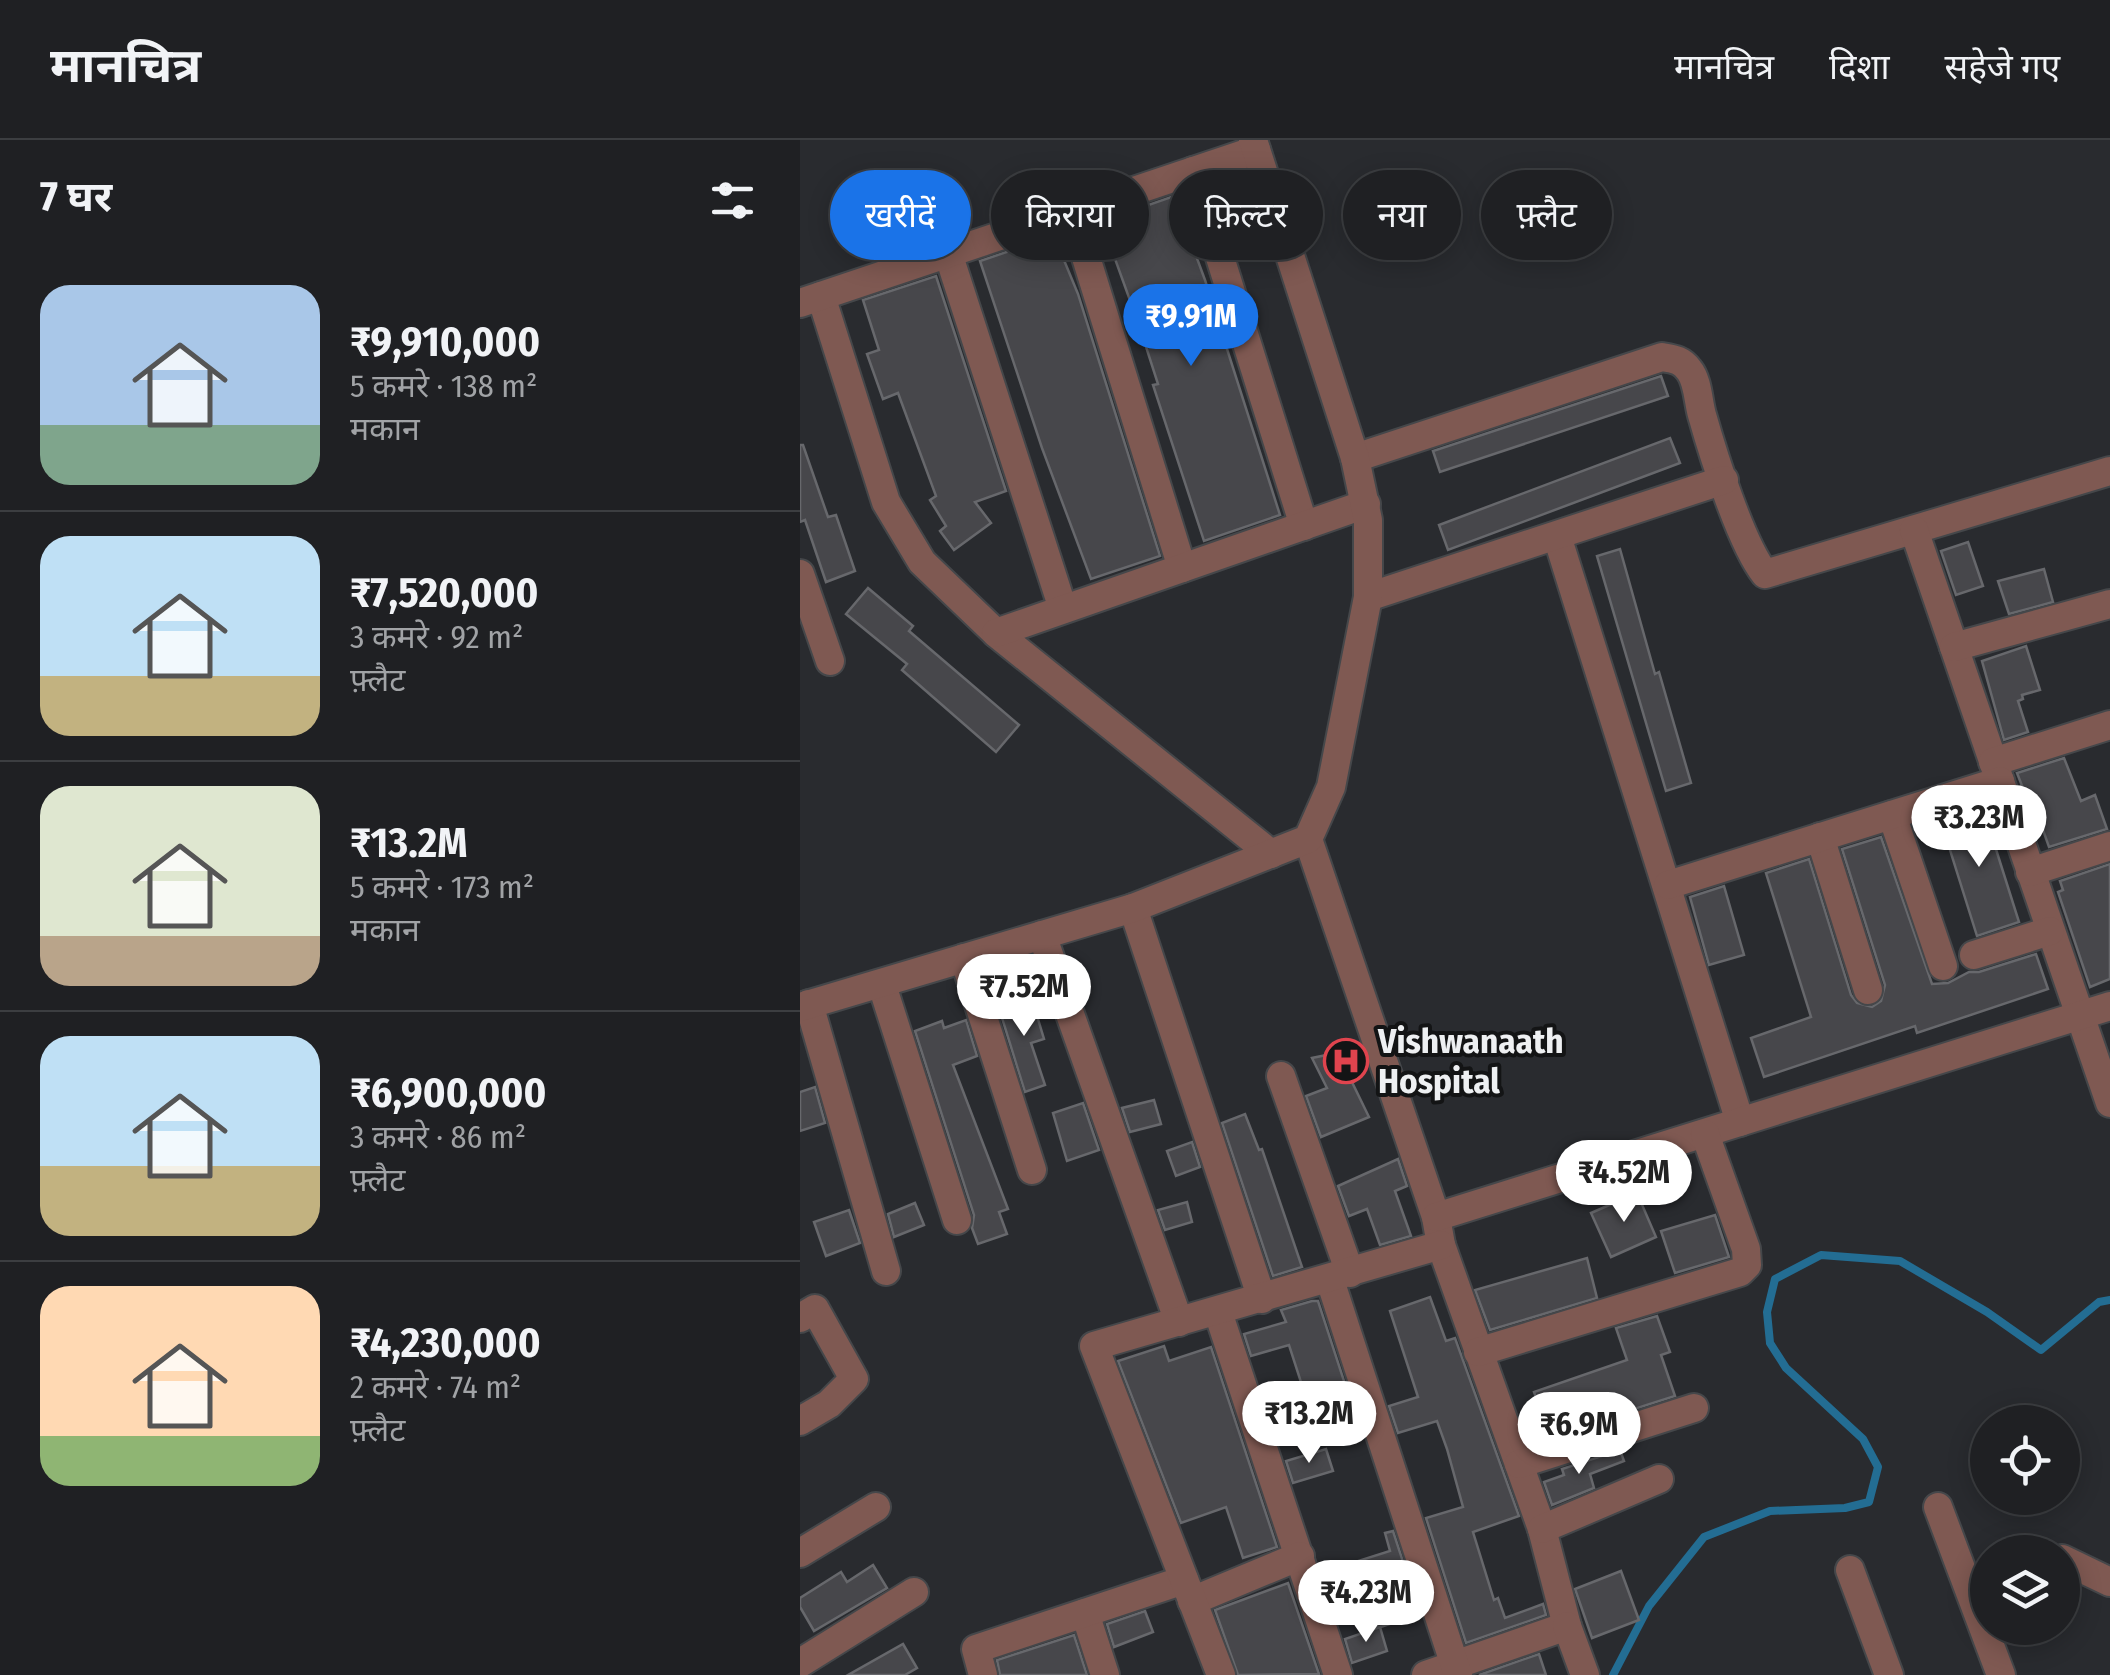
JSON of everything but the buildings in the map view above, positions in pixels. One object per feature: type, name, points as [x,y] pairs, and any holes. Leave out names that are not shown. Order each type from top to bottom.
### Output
[{"type":"street","points":[[1195,170],[1255,145],[1355,458],[1366,504],[1368,597],[1331,787],[1308,840],[1478,1352],[1542,1529],[1566,1626],[1585,1675]]},
{"type":"street","points":[[927,260],[810,299],[886,502],[922,562],[996,632],[1271,854]]},
{"type":"street","points":[[950,260],[1064,609]]},
{"type":"street","points":[[1087,260],[1182,568]]},
{"type":"street","points":[[1221,260],[1304,526]]},
{"type":"street","points":[[1355,458],[1662,357],[1680,360],[1692,372],[1724,480],[1754,560],[1765,574],[2110,471]]},
{"type":"street","points":[[1368,597],[1724,480]]},
{"type":"street","points":[[996,632],[1366,504]]},
{"type":"street","points":[[1914,530],[2110,1103]]},
{"type":"street","points":[[1557,536],[1740,1122]]},
{"type":"street","points":[[800,574],[830,661]]},
{"type":"street","points":[[1954,648],[2110,604]]},
{"type":"street","points":[[1668,884],[1892,815],[2110,725]]},
{"type":"street","points":[[1892,815],[1943,966]]},
{"type":"street","points":[[1820,837],[1868,990]]},
{"type":"street","points":[[886,1271],[804,1006],[1132,908],[1308,840]]},
{"type":"street","points":[[2030,872],[2110,846]]},
{"type":"street","points":[[1132,908],[1262,1299]]},
{"type":"street","points":[[1974,956],[2050,931]]},
{"type":"street","points":[[1042,935],[1179,1322]]},
{"type":"street","points":[[964,958],[1032,1170]]},
{"type":"street","points":[[882,985],[956,1220]]},
{"type":"street","points":[[1221,1675],[1094,1346],[1340,1276],[1439,1231],[1705,1134],[2110,1006]]},
{"type":"street","points":[[1282,1076],[1456,1670]]},
{"type":"street","points":[[1478,1352],[1740,1272],[1748,1264],[1746,1249],[1705,1134]]},
{"type":"street","points":[[800,1318],[814,1309],[854,1378],[829,1404],[800,1421]]},
{"type":"street","points":[[1218,1312],[1338,1675]]},
{"type":"street","points":[[1518,1464],[1694,1408]]},
{"type":"street","points":[[1542,1529],[1659,1478]]},
{"type":"street","points":[[800,1554],[876,1507]]},
{"type":"street","points":[[1938,1507],[2001,1675]]},
{"type":"street","points":[[984,1675],[976,1649],[1085,1614],[1188,1590],[1300,1556]]},
{"type":"street","points":[[2080,1567],[2110,1582]]},
{"type":"street","points":[[1850,1570],[1889,1675]]},
{"type":"street","points":[[800,1663],[914,1592]]},
{"type":"street","points":[[1085,1614],[1105,1675]]},
{"type":"street","points":[[1426,1675],[1456,1670],[1566,1626]]},
{"type":"waterway","points":[[1613,1675],[1649,1606],[1704,1537],[1770,1511],[1845,1508],[1869,1502],[1878,1467],[1863,1439],[1786,1368],[1770,1343],[1767,1312],[1775,1279],[1821,1255],[1900,1261],[1987,1312],[2041,1350],[2099,1302],[2110,1300]]},
{"type":"place","name":"Vishwanaath Hospital","points":[[1346,1061]]}]
